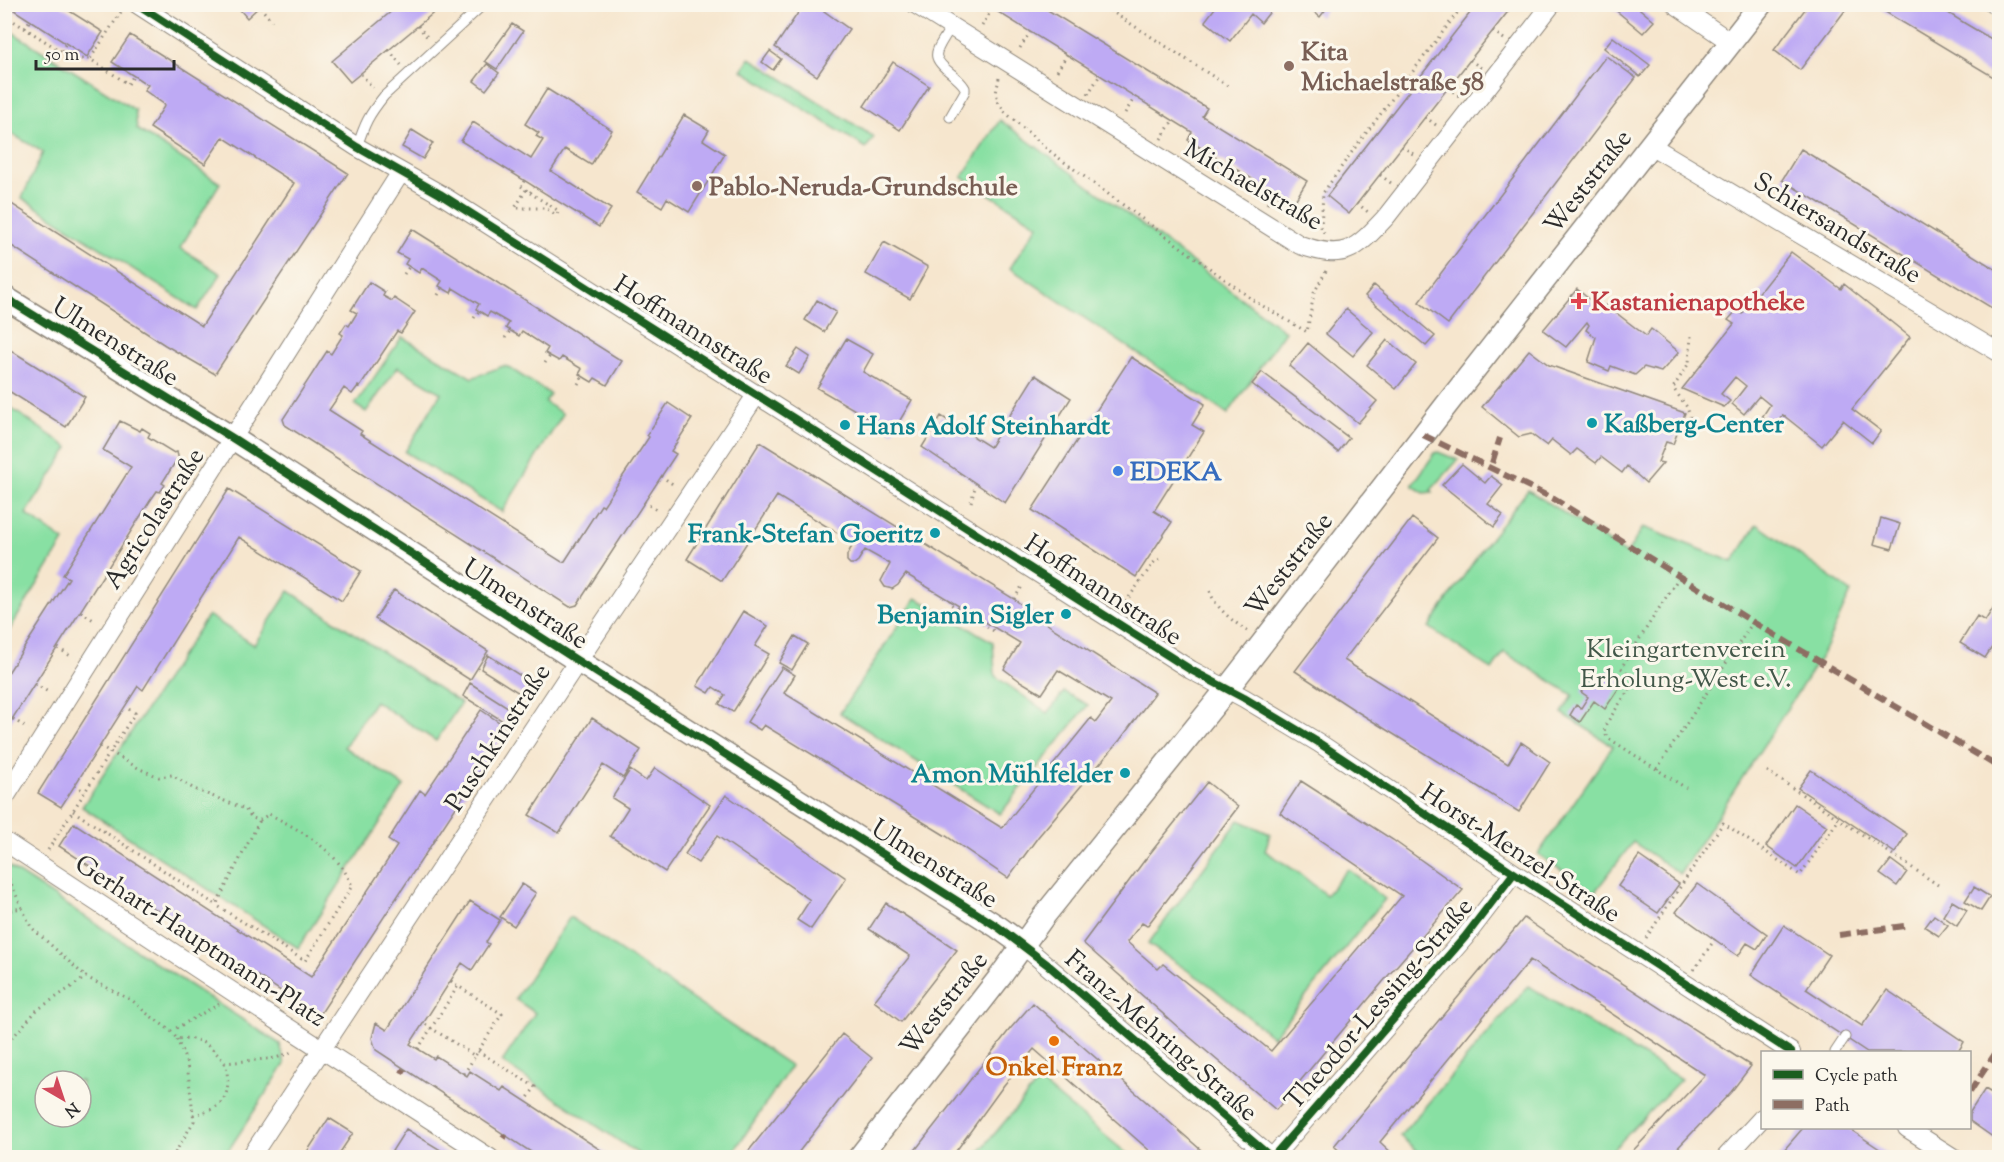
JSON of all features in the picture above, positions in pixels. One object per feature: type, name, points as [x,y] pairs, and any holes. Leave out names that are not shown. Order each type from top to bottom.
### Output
[{"type":"street","name":"Michaelstraße","points":[[923,8],[950,28],[1300,245],[1322,252],[1344,253],[1353,248],[1386,217],[1552,4]]},
{"type":"street","points":[[1676,4],[1731,43]]},
{"type":"street","name":"Weststraße","points":[[860,1158],[1048,912],[1227,689],[1761,4]]},
{"type":"street","points":[[1994,4],[2000,8]]},
{"type":"street","name":"Hoffmannstraße","points":[[130,8],[357,147],[449,200],[1205,678],[1227,689]]},
{"type":"street","name":"Schiersandstraße","points":[[1650,146],[2000,353]]},
{"type":"street","name":"Agricolastraße","points":[[4,799],[401,172]]},
{"type":"street","name":"Ulmenstraße","points":[[4,297],[234,439],[578,662],[1023,945]]},
{"type":"street","name":"Puschkinstraße","points":[[321,1049],[757,394]]},
{"type":"street","name":"Horst-Menzel-Straße","points":[[1227,689],[1319,743],[1788,1051]]},
{"type":"street","name":"Gerhart-Hauptmann-Platz","points":[[4,841],[321,1049],[250,1158]]},
{"type":"street","name":"Theodor-Lessing-Straße","points":[[1272,1158],[1465,937],[1514,873]]},
{"type":"street","name":"Franz-Mehring-Straße","points":[[1023,945],[1272,1158]]},
{"type":"street","points":[[321,1049],[490,1158]]},
{"type":"street","points":[[1725,1158],[1761,1119]]},
{"type":"street","points":[[1909,1129],[1954,1158]]},
{"type":"lane","points":[[357,147],[365,123],[382,99],[484,4]]},
{"type":"lane","points":[[950,28],[936,58],[939,64],[965,88],[950,117]]},
{"type":"lane","points":[[1836,1051],[1845,1037]]},
{"type":"path","points":[[1100,4],[1231,88]]},
{"type":"path","points":[[1010,65],[998,80],[996,93],[999,104],[1006,113],[1052,153],[1219,276],[1256,302],[1307,332],[1314,293],[1335,252],[1320,228],[1323,193],[1464,4]]},
{"type":"path","points":[[260,7],[272,21]]},
{"type":"path","points":[[90,60],[130,8]]},
{"type":"path","points":[[4,15],[73,59],[90,60],[128,84],[134,75]]},
{"type":"path","points":[[25,28],[30,20]]},
{"type":"path","points":[[61,51],[66,43]]},
{"type":"path","points":[[361,74],[382,99]]},
{"type":"path","points":[[524,181],[521,186],[559,211],[556,215],[545,208],[515,208],[526,190]]},
{"type":"path","points":[[530,193],[534,187]]},
{"type":"path","points":[[404,274],[409,267]]},
{"type":"path","points":[[438,295],[442,288]]},
{"type":"path","points":[[474,318],[479,311]]},
{"type":"path","points":[[505,338],[510,331]]},
{"type":"path","points":[[1691,336],[1689,363],[1673,388],[1687,407],[1693,427]]},
{"type":"path","points":[[545,363],[550,356]]},
{"type":"path","points":[[578,384],[583,376]]},
{"type":"path","points":[[1490,468],[1492,463]]},
{"type":"path","points":[[661,476],[678,487]]},
{"type":"path","points":[[971,502],[976,484]]},
{"type":"path","points":[[644,502],[661,513]]},
{"type":"path","points":[[1114,620],[1155,561],[1159,560]]},
{"type":"path","points":[[1679,577],[1621,668],[1636,679],[1606,724],[1604,732],[1608,738],[1686,788]]},
{"type":"path","points":[[1210,591],[1213,601],[1234,622]]},
{"type":"path","points":[[950,600],[949,603],[993,631]]},
{"type":"path","points":[[81,612],[95,621]]},
{"type":"path","points":[[1658,769],[1753,622]]},
{"type":"path","points":[[58,648],[72,657]]},
{"type":"path","points":[[35,684],[50,693]]},
{"type":"path","points":[[39,864],[135,713],[125,707]]},
{"type":"path","points":[[13,719],[28,729]]},
{"type":"path","points":[[100,746],[140,770],[159,777],[172,776],[194,789],[245,809],[252,818],[260,820]]},
{"type":"path","points":[[1767,771],[1938,885]]},
{"type":"path","points":[[75,785],[85,792]]},
{"type":"path","points":[[73,810],[216,905],[305,961],[352,886],[347,873],[328,852],[293,826],[269,814],[260,820],[216,905]]},
{"type":"path","points":[[1636,953],[1723,823],[1787,863],[1800,875],[1839,819]]},
{"type":"path","points":[[4,868],[30,927],[86,977],[133,1001],[171,1031],[177,1039],[187,1064],[194,1121],[172,1158]]},
{"type":"path","points":[[5,911],[22,908]]},
{"type":"path","points":[[1685,984],[1715,939]]},
{"type":"path","points":[[4,1047],[37,1010],[86,977]]},
{"type":"path","points":[[451,981],[502,1014],[464,1074]]},
{"type":"path","points":[[418,1048],[458,986]]},
{"type":"path","points":[[171,1031],[236,994]]},
{"type":"path","points":[[424,1023],[475,1056]]},
{"type":"path","points":[[177,1039],[200,1039],[225,1063],[227,1084],[224,1098],[214,1110],[193,1115]]},
{"type":"path","points":[[225,1063],[276,1058],[299,1048]]},
{"type":"path","points":[[478,1051],[535,1087],[526,1101]]},
{"type":"path","points":[[339,1154],[345,1158]]},
{"type":"green space","points":[[4,27],[135,110],[137,129],[220,183],[180,248],[221,274],[197,310],[22,198],[43,152],[5,130]]},
{"type":"green space","points":[[750,58],[874,137],[866,148],[742,70]]},
{"type":"green space","points":[[1000,120],[1285,331],[1228,414],[1010,268],[1038,225],[962,177]]},
{"type":"green space","points":[[402,337],[472,378],[503,366],[508,367],[550,394],[545,402],[563,414],[502,512],[405,452],[441,393],[398,367],[366,412],[355,405]]},
{"type":"green space","points":[[5,404],[69,448],[26,514],[64,541],[5,637]]},
{"type":"green space","points":[[1438,452],[1458,460],[1431,490],[1433,492],[1424,493],[1413,484]]},
{"type":"green space","name":"Kleingartenverein Erholung-West e.V.","points":[[1528,490],[1627,554],[1643,527],[1733,562],[1757,524],[1851,592],[1822,655],[1680,874],[1633,842],[1594,893],[1538,854],[1613,746],[1562,713],[1573,695],[1504,652],[1492,670],[1429,627],[1483,548]]},
{"type":"green space","points":[[289,591],[461,703],[436,741],[375,701],[344,747],[404,786],[298,948],[82,807],[208,615],[254,645]]},
{"type":"green space","points":[[916,598],[993,642],[995,676],[1048,713],[1064,692],[1088,705],[1000,814],[840,713]]},
{"type":"green space","points":[[1239,820],[1270,834],[1265,851],[1299,873],[1326,895],[1348,869],[1385,899],[1273,1037],[1208,984],[1148,944]]},
{"type":"green space","points":[[9,867],[280,1044],[285,1064],[224,1157],[5,1157],[4,868]]},
{"type":"green space","points":[[570,917],[791,1066],[730,1157],[643,1157],[502,1062],[535,1013],[515,999]]},
{"type":"green space","points":[[1528,986],[1681,1079],[1606,1157],[1424,1157],[1400,1136]]},
{"type":"green space","points":[[1039,1081],[1131,1157],[975,1157]]},
{"type":"building","points":[[235,4],[262,4],[247,18]]},
{"type":"building","points":[[804,4],[814,4],[849,29],[817,76],[775,47]]},
{"type":"building","points":[[985,4],[1038,4],[1207,108],[1202,116],[1307,181],[1293,204],[1188,140],[1192,132]]},
{"type":"building","points":[[1218,4],[1266,4],[1272,9],[1261,23],[1251,14],[1230,41],[1205,21]]},
{"type":"building","points":[[1305,4],[1330,4],[1320,17]]},
{"type":"building","points":[[1477,4],[1514,4],[1349,214],[1327,196]]},
{"type":"building","points":[[1616,4],[1634,4],[1654,21],[1643,33],[1613,8]]},
{"type":"building","points":[[1809,4],[1850,4],[1800,70],[1774,50]]},
{"type":"building","points":[[1872,4],[1934,4],[2000,44],[2000,81]]},
{"type":"building","points":[[18,5],[60,5],[103,32],[87,57],[14,10]]},
{"type":"building","points":[[399,5],[443,5],[350,82],[332,61]]},
{"type":"building","points":[[512,24],[523,31],[497,69],[485,61]]},
{"type":"building","points":[[130,35],[348,173],[215,374],[165,345],[4,241],[4,199],[202,326],[291,188],[294,183],[223,137],[205,164],[150,128],[165,105],[144,90],[148,85],[112,62]]},
{"type":"building","points":[[1613,37],[1650,65],[1640,77],[1604,48]]},
{"type":"building","points":[[770,51],[781,59],[773,70],[762,62]]},
{"type":"building","points":[[1606,56],[1636,78],[1448,324],[1419,302]]},
{"type":"building","points":[[893,62],[929,86],[900,130],[864,106]]},
{"type":"building","points":[[487,64],[499,73],[486,90],[474,81]]},
{"type":"building","points":[[547,89],[612,130],[591,165],[565,149],[551,171],[611,209],[599,227],[461,141],[473,122],[531,159],[543,140],[536,136],[539,133],[525,124]]},
{"type":"building","points":[[684,115],[709,130],[703,140],[725,154],[689,212],[667,198],[662,207],[637,192]]},
{"type":"building","points":[[412,130],[433,143],[423,159],[402,147]]},
{"type":"building","points":[[1801,149],[2000,272],[2000,313],[1782,180]]},
{"type":"building","points":[[412,229],[622,361],[607,385],[595,378],[592,382],[587,379],[579,374],[582,369],[562,357],[559,361],[545,353],[548,348],[522,331],[519,336],[506,328],[509,323],[490,312],[487,316],[476,309],[479,304],[453,288],[451,293],[439,286],[442,281],[422,268],[419,273],[405,264],[408,259],[397,253]]},
{"type":"building","points":[[884,242],[928,267],[910,299],[866,274]]},
{"type":"building","points":[[1791,252],[1841,289],[1844,284],[1910,337],[1852,409],[1881,431],[1872,443],[1843,420],[1822,446],[1783,415],[1774,427],[1762,417],[1770,405],[1759,396],[1744,414],[1732,404],[1746,386],[1735,377],[1721,394],[1730,401],[1724,407],[1682,389],[1734,324],[1728,320],[1737,310],[1742,314]]},
{"type":"building","points":[[369,282],[385,292],[383,296],[392,301],[394,298],[415,312],[401,333],[397,331],[360,387],[358,386],[352,394],[344,388],[329,410],[362,431],[360,434],[562,562],[565,561],[649,437],[647,435],[668,403],[692,419],[671,451],[676,454],[577,605],[570,607],[285,425],[283,419],[327,351],[331,354],[343,335],[340,333],[346,324],[349,326],[357,313],[351,310]]},
{"type":"building","points":[[1374,285],[1435,336],[1426,346],[1365,296]]},
{"type":"building","points":[[1577,289],[1602,310],[1606,305],[1646,336],[1651,329],[1679,352],[1661,372],[1644,367],[1635,375],[1611,366],[1609,371],[1588,362],[1596,337],[1586,330],[1589,325],[1587,322],[1566,347],[1543,330]]},
{"type":"building","points":[[817,300],[836,312],[824,332],[805,320]]},
{"type":"building","points":[[1346,309],[1373,332],[1353,356],[1326,334]]},
{"type":"building","points":[[846,339],[873,354],[863,372],[912,400],[893,432],[817,388]]},
{"type":"building","points":[[1387,340],[1416,364],[1396,389],[1367,365]]},
{"type":"building","points":[[1308,343],[1377,401],[1358,423],[1289,366]]},
{"type":"building","points":[[4,346],[85,397],[66,427],[4,388]]},
{"type":"building","points":[[798,349],[810,357],[799,374],[786,366]]},
{"type":"building","name":"Kaßberg-Center","points":[[1529,350],[1549,365],[1685,413],[1673,444],[1666,442],[1658,462],[1663,463],[1646,483],[1627,466],[1622,473],[1601,457],[1596,463],[1577,449],[1571,455],[1552,440],[1547,446],[1531,434],[1519,437],[1482,407]]},
{"type":"building","name":"EDEKA","points":[[1131,357],[1205,404],[1192,425],[1204,432],[1154,511],[1172,522],[1136,577],[1032,510]]},
{"type":"building","points":[[1262,372],[1349,438],[1338,452],[1252,384]]},
{"type":"building","points":[[1035,375],[1071,398],[1005,503],[922,447],[941,416],[990,447]]},
{"type":"building","points":[[120,421],[140,431],[142,428],[150,433],[148,437],[174,453],[177,452],[179,460],[176,461],[162,483],[165,485],[150,501],[4,732],[4,679],[69,578],[63,575],[131,467],[103,450]]},
{"type":"building","points":[[760,442],[1014,599],[1054,629],[1155,693],[1120,740],[1038,837],[1008,878],[946,836],[764,725],[760,730],[747,722],[782,667],[795,675],[784,693],[1002,828],[1091,718],[1096,722],[1111,702],[1058,670],[1042,694],[1020,681],[1004,669],[1020,643],[906,574],[892,589],[885,587],[881,581],[890,564],[865,550],[858,561],[850,564],[847,561],[847,555],[854,543],[777,496],[722,581],[687,559]]},
{"type":"building","points":[[1462,464],[1485,483],[1491,476],[1503,485],[1488,504],[1503,515],[1494,527],[1442,485]]},
{"type":"building","points":[[229,489],[361,571],[342,601],[239,537],[143,690],[138,686],[61,807],[38,793]]},
{"type":"building","points":[[1412,518],[1438,538],[1344,660],[1508,764],[1521,742],[1550,762],[1519,812],[1295,671]]},
{"type":"building","points":[[1881,518],[1900,524],[1892,549],[1874,544]]},
{"type":"building","points":[[394,590],[488,651],[470,680],[375,619]]},
{"type":"building","points":[[2000,597],[2000,635],[1985,658],[1960,643],[1977,616],[1985,621]]},
{"type":"building","points":[[743,611],[768,626],[755,646],[769,654],[733,712],[719,704],[725,695],[713,687],[709,693],[697,686]]},
{"type":"building","points":[[795,636],[808,644],[792,670],[779,663]]},
{"type":"building","points":[[488,655],[532,683],[524,696],[481,669]]},
{"type":"building","points":[[1610,669],[1625,679],[1605,709],[1594,701],[1580,722],[1570,715],[1576,705],[1581,708],[1588,697],[1581,692],[1590,679],[1599,685]]},
{"type":"building","points":[[470,683],[514,711],[506,723],[463,696]]},
{"type":"building","points":[[481,710],[508,728],[319,1016],[59,846],[74,823],[311,977],[397,846],[388,840],[420,790],[425,794]]},
{"type":"building","points":[[592,718],[641,750],[623,778],[603,765],[559,833],[529,815]]},
{"type":"building","points":[[655,768],[710,805],[665,872],[610,836],[628,808],[612,798],[630,770],[646,781]]},
{"type":"building","points":[[1811,770],[1907,834],[1895,853],[1798,788]]},
{"type":"building","points":[[1301,781],[1393,840],[1463,890],[1276,1110],[1083,943],[1207,782],[1238,807],[1147,926],[1142,923],[1127,942],[1158,969],[1163,964],[1271,1051],[1402,896],[1280,813]]},
{"type":"building","points":[[726,795],[846,878],[811,929],[797,920],[810,900],[717,836],[698,863],[685,854]]},
{"type":"building","points":[[1795,804],[1827,826],[1797,868],[1766,846]]},
{"type":"building","points":[[1639,856],[1679,884],[1658,913],[1618,886]]},
{"type":"building","points":[[1891,860],[1907,872],[1897,886],[1880,874]]},
{"type":"building","points":[[522,884],[536,893],[514,926],[500,917]]},
{"type":"building","points":[[1697,884],[1767,934],[1757,949],[1747,943],[1738,956],[1676,912]]},
{"type":"building","points":[[1974,887],[1990,897],[1981,911],[1965,901]]},
{"type":"building","points":[[470,901],[500,920],[486,942],[489,944],[472,970],[462,963],[410,1044],[434,1059],[436,1056],[467,1076],[470,1071],[501,1091],[504,1087],[613,1158],[540,1158],[376,1050],[372,1038],[376,1023],[387,1030]]},
{"type":"building","points":[[1952,901],[1967,910],[1957,926],[1943,916]]},
{"type":"building","points":[[886,903],[957,950],[901,1022],[874,1001],[910,956],[869,929]]},
{"type":"building","points":[[1934,915],[1948,925],[1939,936],[1925,927]]},
{"type":"building","points":[[1524,918],[1751,1066],[1731,1092],[1668,1158],[1626,1158],[1705,1075],[1530,960],[1380,1142],[1397,1158],[1347,1158],[1334,1146]]},
{"type":"building","points":[[1784,925],[1829,955],[1806,989],[1862,1026],[1887,990],[1964,1042],[1959,1051],[1865,1051],[1751,975]]},
{"type":"building","points":[[1033,1003],[1210,1158],[1158,1158],[1034,1049],[1004,1085],[951,1158],[909,1158]]},
{"type":"building","points":[[842,1034],[872,1058],[794,1158],[743,1158]]},
{"type":"building","points":[[1985,1089],[2000,1098],[2000,1142],[1971,1122],[1971,1110]]},
{"type":"building","points":[[329,1118],[353,1133],[337,1158],[303,1158]]},
{"type":"building","points":[[406,1129],[452,1158],[402,1158],[392,1151]]},
{"type":"building","points":[[1802,1129],[1850,1129],[1893,1158],[1837,1158],[1834,1155],[1832,1158],[1777,1158]]},
{"type":"marked path","points":[[1423,435],[1554,499],[1753,622],[2000,768]]},
{"type":"marked path","points":[[1492,463],[1500,438]]},
{"type":"marked path","points":[[1839,935],[1904,926]]},
{"type":"marked path","points":[[1971,1090],[2000,1046]]},
{"type":"marked path","points":[[402,1073],[404,1069]]},
{"type":"cycle path","points":[[137,4],[357,147],[440,194],[1191,670],[1244,698],[1319,743],[1514,873],[1789,1051]]},
{"type":"cycle path","points":[[4,297],[234,439],[578,661],[998,927],[1048,965],[1272,1158],[1465,937],[1514,873]]},
{"type":"place","name":"Kita Michaelstraße 58","points":[[1289,66]]},
{"type":"place","name":"Pablo-Neruda-Grundschule","points":[[697,186]]},
{"type":"place","name":"Kastanienapotheke","points":[[1579,301]]},
{"type":"place","name":"Kaßberg-Center","points":[[1592,423]]},
{"type":"place","name":"Hans Adolf Steinhardt","points":[[845,425]]},
{"type":"place","name":"EDEKA","points":[[1118,471]]},
{"type":"place","name":"Frank-Stefan Goeritz","points":[[935,533]]},
{"type":"place","name":"Benjamin Sigler","points":[[1066,614]]},
{"type":"place","name":"Amon Mühlfelder","points":[[1125,773]]},
{"type":"place","name":"Onkel Franz","points":[[1054,1041]]}]
